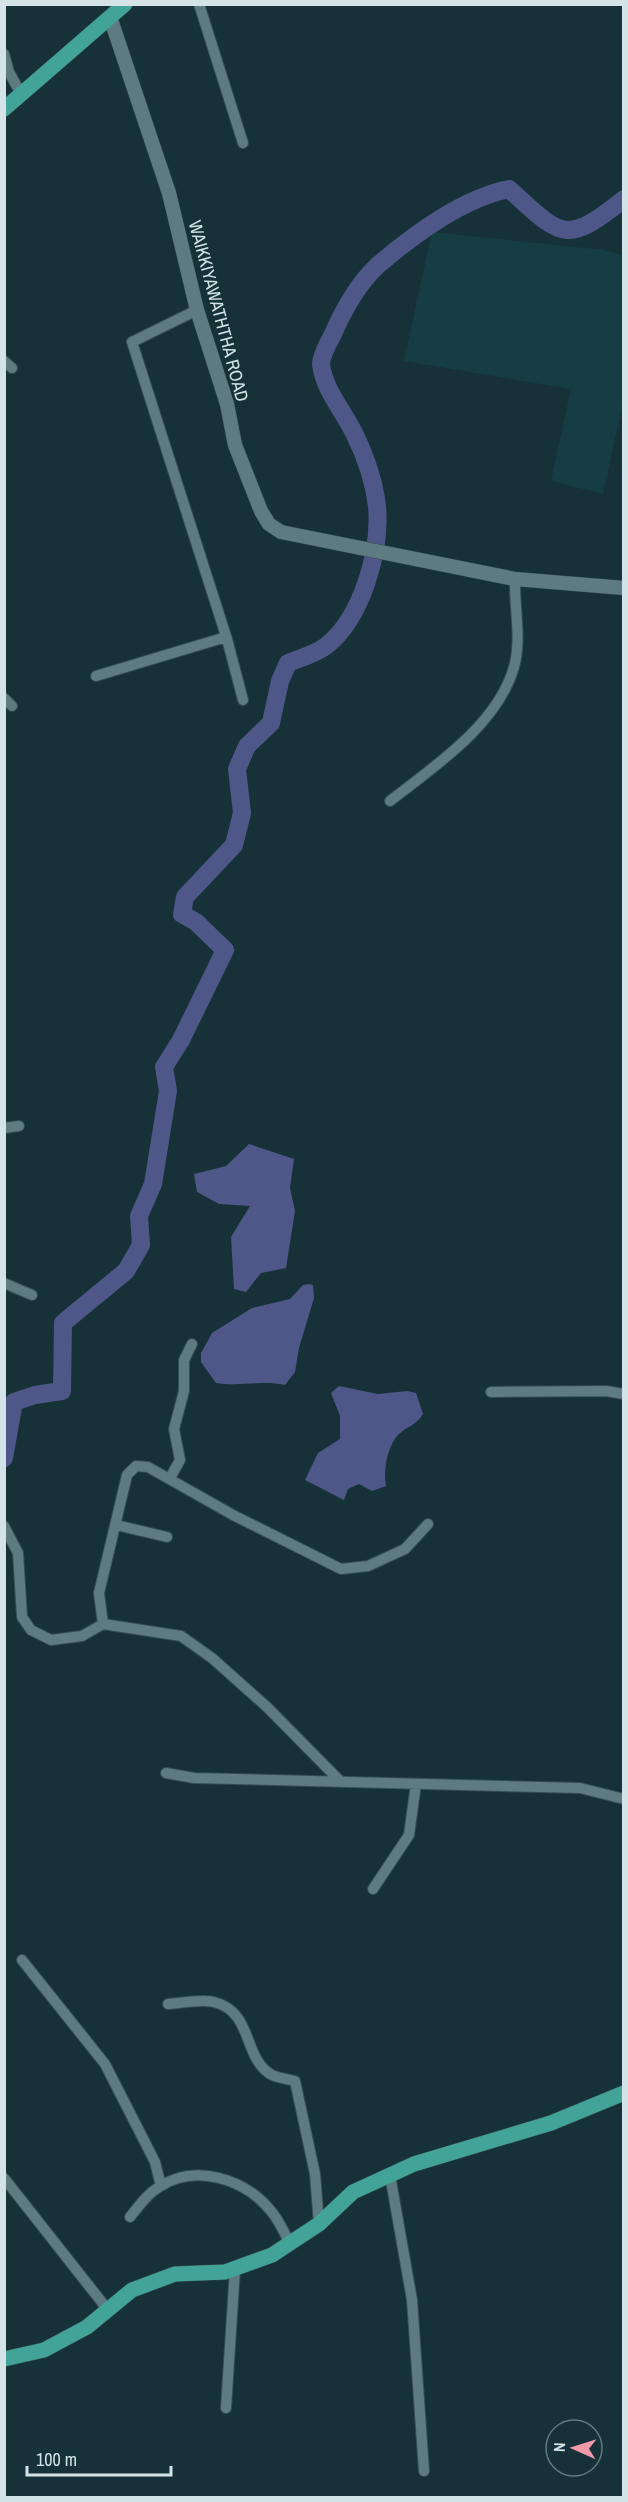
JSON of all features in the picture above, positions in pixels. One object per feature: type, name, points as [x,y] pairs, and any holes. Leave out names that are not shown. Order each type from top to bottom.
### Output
[{"type":"main road","points":[[4,109],[125,4]]},
{"type":"main road","points":[[4,2359],[44,2350],[87,2327],[132,2290],[175,2274],[225,2272],[272,2255],[319,2224],[353,2192],[414,2164],[551,2122],[624,2093]]},
{"type":"street","points":[[199,4],[243,143]]},
{"type":"street","name":"WAIKKIYAWATHTHA ROAD","points":[[110,17],[169,193],[197,310],[227,404],[236,445],[261,511],[269,524],[281,532],[515,579],[624,588]]},
{"type":"street","points":[[4,54],[9,72],[21,94]]},
{"type":"street","points":[[197,310],[132,342],[226,637],[243,700]]},
{"type":"street","points":[[390,801],[460,746],[479,726],[505,687],[514,666],[517,627],[515,579]]},
{"type":"street","points":[[96,676],[226,637]]},
{"type":"street","points":[[4,1128],[19,1126]]},
{"type":"street","points":[[4,1283],[32,1295]]},
{"type":"street","points":[[170,1478],[180,1460],[174,1429],[184,1391],[184,1360],[192,1344]]},
{"type":"street","points":[[491,1392],[606,1391],[624,1394]]},
{"type":"street","points":[[103,1624],[99,1593],[127,1475],[136,1466],[143,1465],[170,1478],[233,1515],[341,1569],[368,1566],[405,1549],[428,1524]]},
{"type":"street","points":[[116,1525],[167,1537]]},
{"type":"street","points":[[4,1526],[18,1552],[22,1617],[31,1630],[51,1640],[82,1636],[103,1624],[181,1636],[212,1659],[267,1707],[341,1782]]},
{"type":"street","points":[[166,1773],[194,1778],[580,1788],[624,1799]]},
{"type":"street","points":[[372,1889],[409,1835],[416,1784]]},
{"type":"street","points":[[22,1960],[105,2064],[155,2162],[160,2186]]},
{"type":"street","points":[[168,2004],[212,2002],[229,2007],[243,2023],[253,2053],[271,2075],[294,2081],[315,2174],[319,2224]]},
{"type":"street","points":[[130,2217],[146,2197],[160,2186],[198,2173],[228,2180],[256,2195],[273,2212],[290,2243]]},
{"type":"street","points":[[390,2175],[412,2300],[424,2471]]},
{"type":"street","points":[[4,2178],[108,2310]]},
{"type":"street","points":[[226,2408],[235,2269]]},
{"type":"shaded area","points":[[432,232],[603,250],[623,255],[623,402],[603,494],[551,481],[571,389],[404,361]]},
{"type":"water","points":[[249,1144],[294,1159],[290,1188],[295,1211],[286,1268],[261,1273],[246,1292],[234,1289],[231,1237],[250,1206],[219,1204],[197,1192],[194,1174],[226,1166]]},
{"type":"water","points":[[303,1285],[313,1285],[314,1298],[299,1348],[295,1372],[285,1385],[216,1383],[201,1362],[201,1353],[212,1333],[252,1308],[290,1299]]},
{"type":"water","points":[[339,1386],[378,1394],[407,1391],[416,1393],[423,1414],[394,1440],[386,1466],[386,1486],[372,1491],[359,1484],[348,1489],[344,1500],[305,1480],[318,1453],[340,1439],[340,1416],[331,1393]]},
{"type":"waterway","points":[[4,1458],[14,1402],[35,1395],[62,1391],[63,1323],[126,1271],[141,1245],[139,1216],[153,1184],[168,1091],[164,1067],[181,1040],[225,950],[196,922],[182,914],[185,897],[234,845],[242,813],[237,769],[247,746],[271,723],[280,681],[288,663],[322,649],[339,634],[359,601],[372,563],[377,524],[374,487],[362,450],[326,383],[321,364],[337,325],[357,289],[377,266],[422,230],[474,200],[509,189],[553,226],[564,230],[576,229],[589,224],[624,199]]}]
